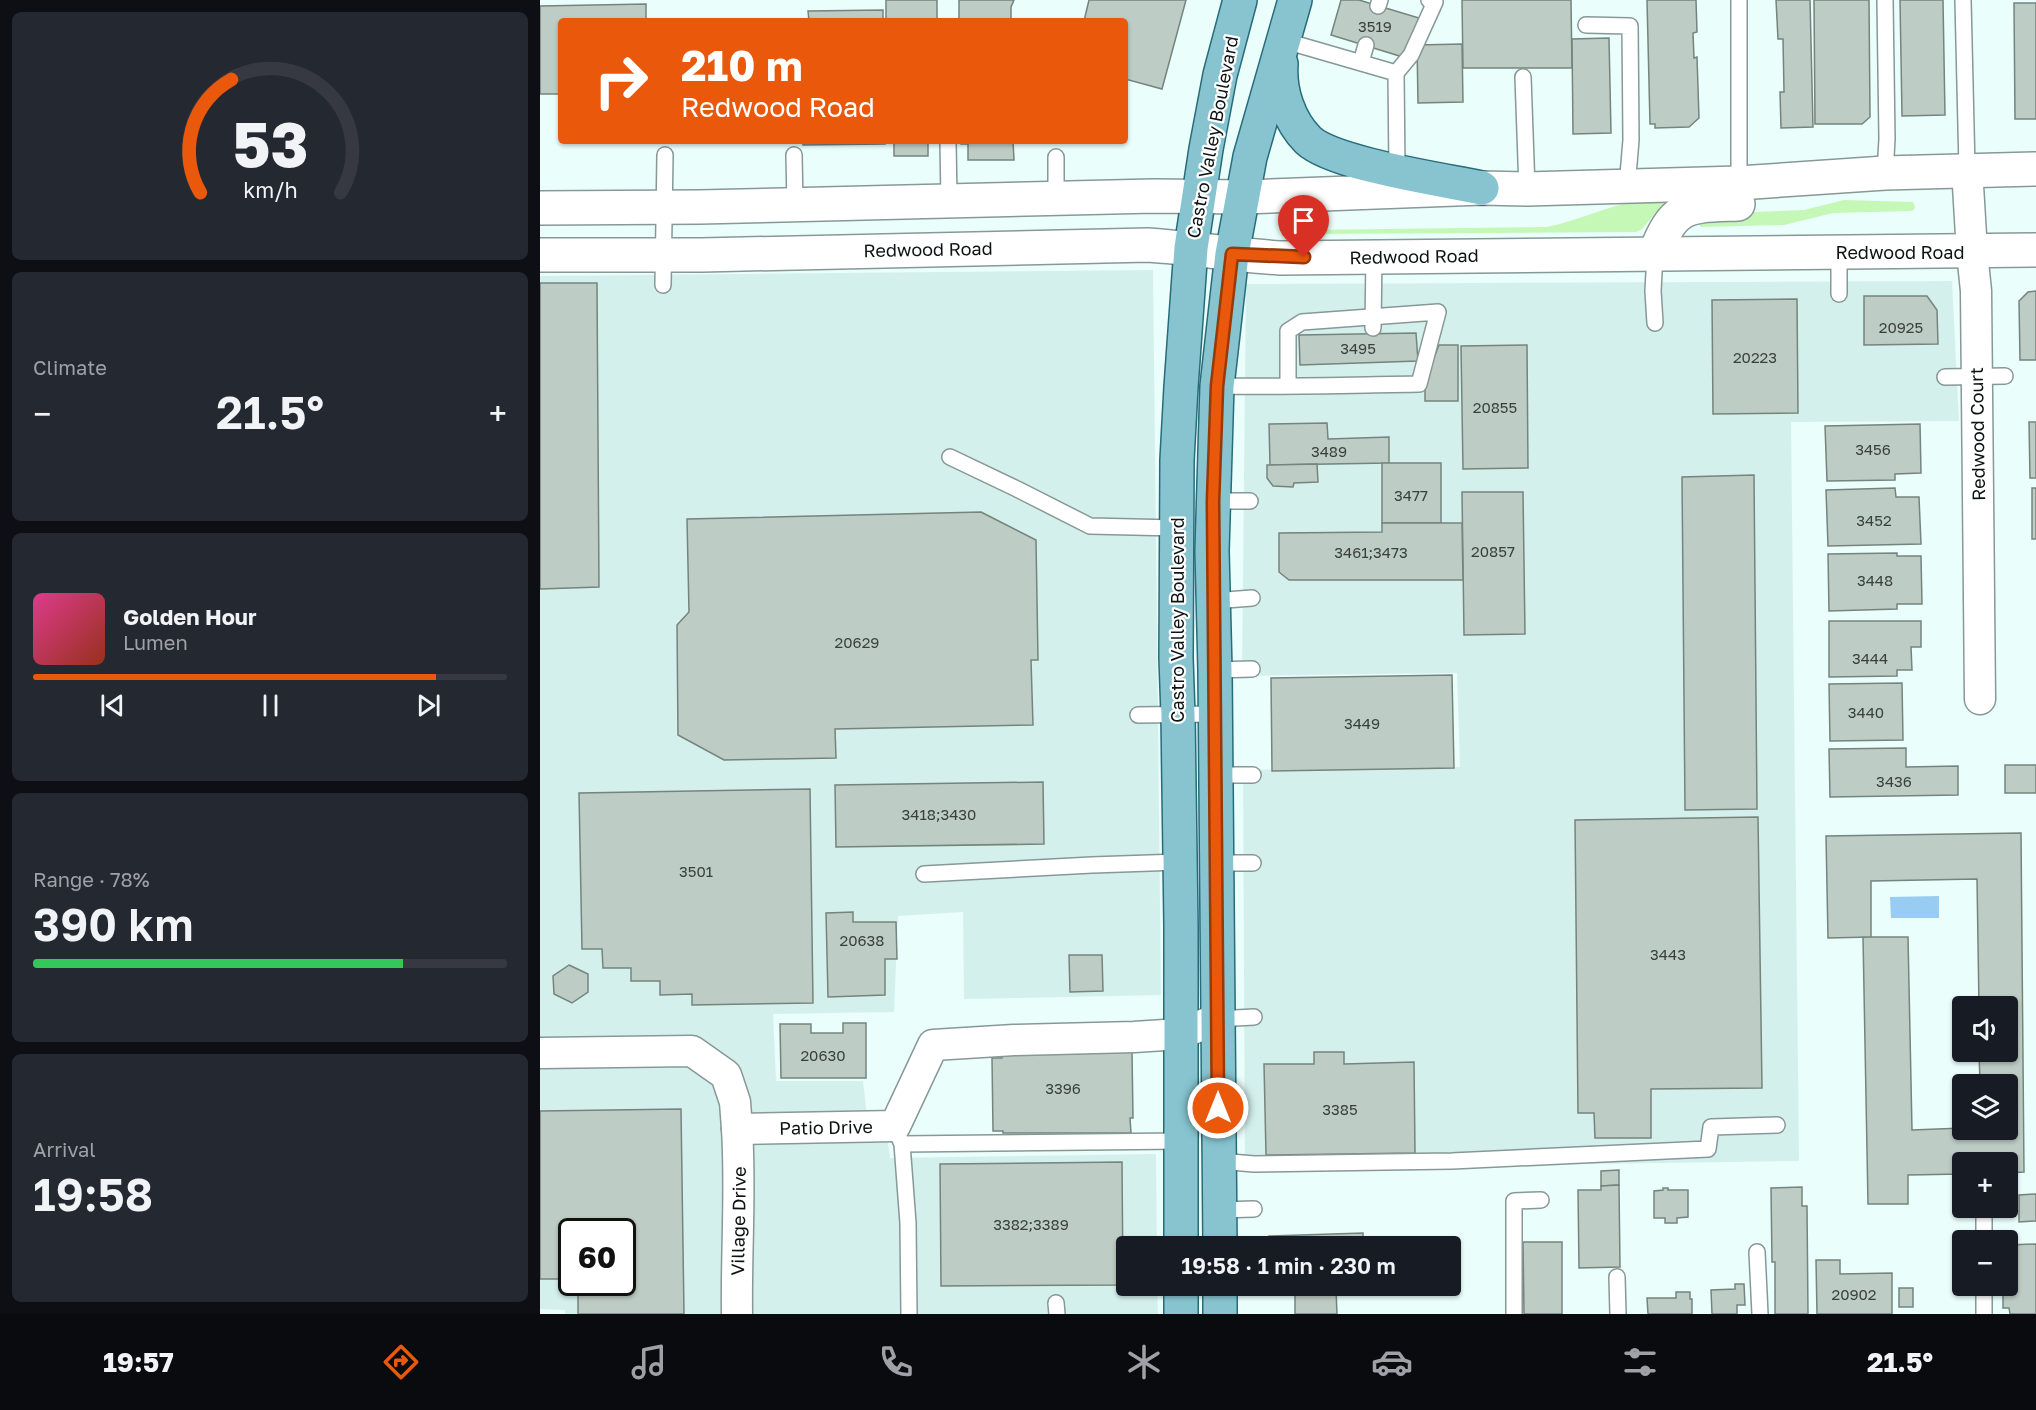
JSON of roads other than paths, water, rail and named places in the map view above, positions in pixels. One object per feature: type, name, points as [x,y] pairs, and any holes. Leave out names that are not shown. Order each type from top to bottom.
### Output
[{"type":"main road","name":"Castro Valley Boulevard","points":[[1181,1236],[1176,657],[1176,528],[1180,387],[1191,248],[1206,149],[1220,75],[1240,0]]},
{"type":"main road","name":"Castro Valley Boulevard","points":[[1220,1236],[1213,501],[1217,386],[1232,254],[1250,157],[1295,0]]},
{"type":"main road","points":[[1282,40],[1281,71],[1284,94],[1292,118],[1309,141],[1325,152],[1338,157],[1482,188]]},
{"type":"main road","points":[[540,208],[795,205],[1154,196],[1200,198],[1482,188],[1628,187],[1739,183],[1967,169],[2036,169]]},
{"type":"main road","points":[[1655,254],[1664,229],[1676,215],[1699,205],[1775,203],[1795,179]]},
{"type":"main road","name":"Redwood Road","points":[[540,255],[663,269],[1148,245],[1280,258],[2036,250]]},
{"type":"main road","points":[[1181,1296],[1181,1314]]},
{"type":"main road","points":[[1220,1296],[1220,1314]]},
{"type":"street","name":"Redwood Court","points":[[1967,169],[1976,291],[1990,377],[1980,699]]},
{"type":"street","name":"Patio Drive","points":[[737,1129],[898,1135],[933,1045],[1180,1034],[1218,1019]]},
{"type":"street","points":[[540,1053],[692,1051],[726,1075],[735,1102],[737,1129]]},
{"type":"street","name":"Village Drive","points":[[737,1129],[739,1159],[737,1314]]},
{"type":"lane","points":[[1396,171],[1396,73],[1412,55],[1435,2],[1429,0]]},
{"type":"lane","points":[[1739,0],[1739,183]]},
{"type":"lane","points":[[1885,0],[1886,173]]},
{"type":"lane","points":[[1963,0],[1967,169]]},
{"type":"lane","points":[[1586,25],[1630,26],[1631,140],[1628,187]]},
{"type":"lane","points":[[1282,40],[1396,73]]},
{"type":"lane","points":[[1361,62],[1366,45]]},
{"type":"lane","points":[[1523,77],[1527,189]]},
{"type":"lane","points":[[948,144],[949,201]]},
{"type":"lane","points":[[663,269],[665,155]]},
{"type":"lane","points":[[794,155],[795,205]]},
{"type":"lane","points":[[1056,156],[1056,199]]},
{"type":"lane","points":[[1839,252],[1839,294]]},
{"type":"lane","points":[[1654,323],[1655,254]]},
{"type":"lane","points":[[1373,322],[1374,256]]},
{"type":"lane","points":[[1217,386],[1288,386],[1419,384],[1438,312],[1373,322],[1302,322],[1288,331],[1288,386]]},
{"type":"lane","points":[[1370,385],[1371,368]]},
{"type":"lane","points":[[1945,377],[1990,377]]},
{"type":"lane","points":[[950,457],[1090,526],[1176,528]]},
{"type":"lane","points":[[1213,501],[1250,501]]},
{"type":"lane","points":[[1214,601],[1252,598]]},
{"type":"lane","points":[[1215,670],[1252,669]]},
{"type":"lane","points":[[1138,715],[1215,714]]},
{"type":"lane","points":[[1215,776],[1253,775]]},
{"type":"lane","points":[[924,874],[1179,862]]},
{"type":"lane","points":[[1216,862],[1253,862]]},
{"type":"lane","points":[[1218,1019],[1254,1017]]},
{"type":"lane","points":[[1219,1161],[1254,1164],[1452,1161],[1708,1149],[1711,1127],[1777,1125]]},
{"type":"lane","points":[[909,1314],[908,1223],[898,1135],[1181,1141]]},
{"type":"lane","points":[[1514,1314],[1514,1201],[1541,1200]]},
{"type":"lane","points":[[1219,1210],[1254,1209]]},
{"type":"lane","points":[[1757,1252],[1760,1314]]},
{"type":"lane","points":[[1617,1277],[1618,1314]]},
{"type":"lane","points":[[1984,1296],[1984,1314]]},
{"type":"water","points":[[1939,896],[1939,918],[1891,918],[1890,897]]}]
